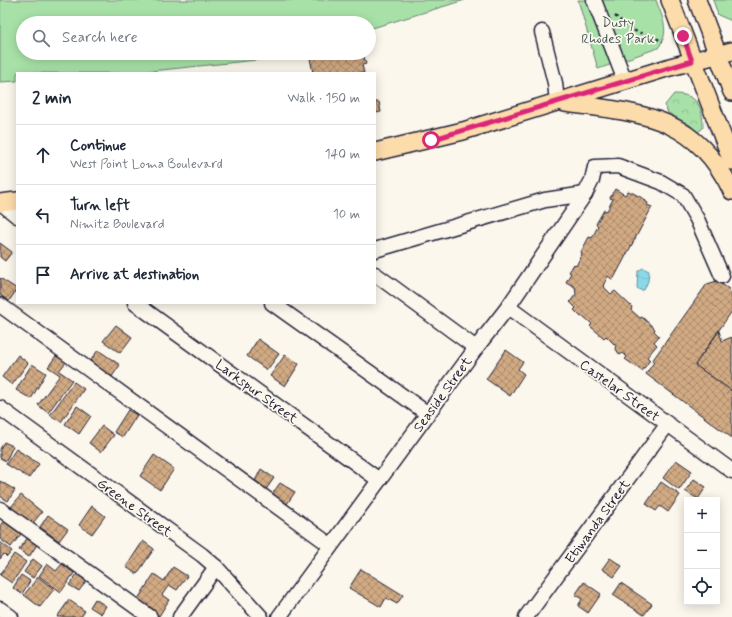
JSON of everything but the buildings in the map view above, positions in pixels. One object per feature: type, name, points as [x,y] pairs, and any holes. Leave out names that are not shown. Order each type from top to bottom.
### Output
[{"type":"main road","points":[[670,0],[692,61],[732,161]]},
{"type":"main road","points":[[697,0],[724,53],[732,92]]},
{"type":"main road","points":[[376,152],[431,140],[692,61],[724,53]]},
{"type":"main road","points":[[557,102],[644,115],[679,129],[690,136],[710,154],[732,191]]},
{"type":"street","points":[[594,0],[625,81]]},
{"type":"street","points":[[542,32],[555,83],[557,102]]},
{"type":"street","name":"Seaside Street","points":[[279,617],[378,480],[508,307],[585,194],[592,180],[595,167],[618,166],[661,182],[683,195],[728,279]]},
{"type":"street","points":[[376,250],[545,200],[585,194]]},
{"type":"street","points":[[6,202],[16,215]]},
{"type":"street","points":[[376,275],[476,348]]},
{"type":"street","name":"Larkspur Street","points":[[136,304],[378,480]]},
{"type":"street","points":[[273,304],[428,414]]},
{"type":"street","points":[[0,305],[330,545]]},
{"type":"street","name":"Castelar Street","points":[[508,307],[667,425],[732,471]]},
{"type":"street","name":"Greene Street","points":[[0,408],[202,555],[216,567],[261,617]]},
{"type":"street","name":"Etiwanda Street","points":[[526,617],[667,425]]},
{"type":"street","points":[[0,508],[150,617]]},
{"type":"street","points":[[180,617],[216,567]]},
{"type":"street","points":[[0,609],[11,617]]},
{"type":"path","points":[[611,10],[623,24],[632,30],[663,41]]},
{"type":"green space","points":[[0,0],[465,0],[376,27],[376,16],[16,16],[16,60],[257,60],[142,72],[16,72],[16,81],[0,82]]},
{"type":"green space","name":"Dusty Rhodes Park","points":[[578,0],[656,0],[663,18],[665,30],[662,42],[658,48],[598,69]]},
{"type":"green space","points":[[713,0],[732,0],[732,21],[718,15]]},
{"type":"green space","points":[[674,94],[688,96],[697,103],[702,113],[703,120],[703,128],[698,132],[690,125],[668,113],[665,105]]},
{"type":"water","points":[[643,268],[649,271],[648,281],[644,290],[640,290],[637,288],[638,271]]},
{"type":"route","points":[[431,140],[692,61],[683,36]]}]
